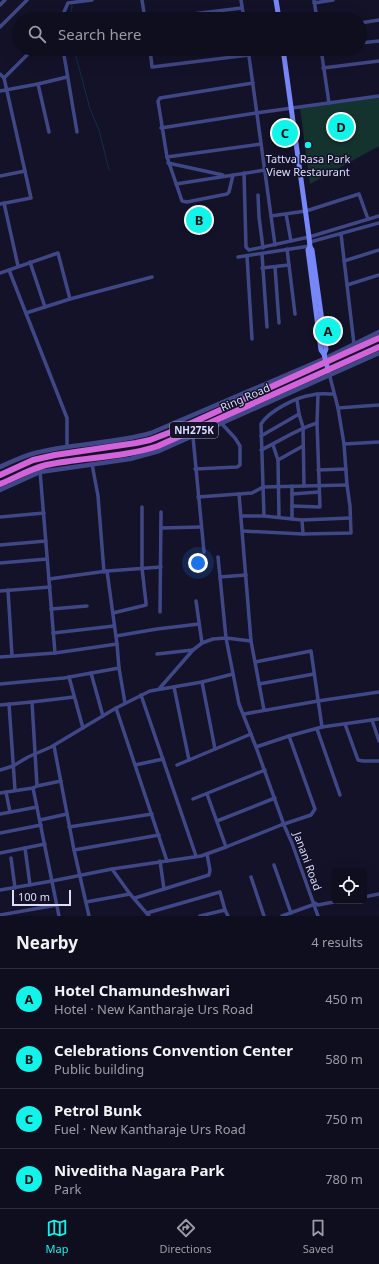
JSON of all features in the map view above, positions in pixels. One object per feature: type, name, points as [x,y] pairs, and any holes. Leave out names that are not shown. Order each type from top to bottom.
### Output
[{"type":"highway","name":"Ring Road","points":[[0,475],[33,460],[67,450],[130,445],[150,440],[176,430],[325,358],[379,338]]},
{"type":"highway","name":"Ring Road","points":[[0,484],[57,463],[131,453],[152,448],[329,373],[379,347]]},
{"type":"main road","points":[[276,0],[278,12]]},
{"type":"main road","points":[[284,56],[326,349],[325,358],[329,373]]},
{"type":"street","points":[[0,5],[5,0]]},
{"type":"street","points":[[15,12],[27,0]]},
{"type":"street","points":[[65,12],[68,3],[74,1],[92,0]]},
{"type":"street","points":[[142,0],[144,12]]},
{"type":"street","points":[[241,0],[243,12]]},
{"type":"street","points":[[315,12],[314,1],[333,0]]},
{"type":"street","points":[[209,12],[242,8]]},
{"type":"street","points":[[0,27],[12,15]]},
{"type":"street","points":[[367,22],[379,20]]},
{"type":"street","points":[[367,42],[379,41]]},
{"type":"street","points":[[4,78],[26,56]]},
{"type":"street","points":[[64,56],[77,132]]},
{"type":"street","points":[[151,56],[152,67],[241,56]]},
{"type":"street","points":[[249,56],[275,245]]},
{"type":"street","points":[[322,56],[329,103]]},
{"type":"street","points":[[323,68],[379,61]]},
{"type":"street","points":[[0,74],[4,78],[31,198],[2,204],[18,266]]},
{"type":"street","points":[[0,91],[67,77]]},
{"type":"street","points":[[232,175],[230,192],[227,194],[187,202],[182,201],[168,163],[161,128],[158,101],[160,98],[253,83]]},
{"type":"street","points":[[38,84],[49,132]]},
{"type":"street","points":[[161,128],[379,96]]},
{"type":"street","points":[[167,156],[261,144]]},
{"type":"street","points":[[168,163],[226,176]]},
{"type":"street","points":[[176,184],[265,170]]},
{"type":"street","points":[[0,176],[25,171]]},
{"type":"street","points":[[244,173],[246,247],[249,250],[291,241],[310,243],[368,219],[379,216]]},
{"type":"street","points":[[271,216],[306,211],[359,194],[368,219]]},
{"type":"street","points":[[258,195],[263,248]]},
{"type":"street","points":[[286,214],[291,241]]},
{"type":"street","points":[[238,258],[288,250],[379,223]]},
{"type":"street","points":[[341,234],[354,344]]},
{"type":"street","points":[[288,250],[295,314]]},
{"type":"street","points":[[344,261],[379,250]]},
{"type":"street","points":[[0,273],[58,253],[70,299]]},
{"type":"street","points":[[262,254],[267,327]]},
{"type":"street","points":[[247,256],[252,339]]},
{"type":"street","points":[[30,262],[45,308]]},
{"type":"street","points":[[262,268],[289,265]]},
{"type":"street","points":[[275,266],[279,323]]},
{"type":"street","points":[[0,467],[33,454],[67,450],[67,418],[9,270]]},
{"type":"street","points":[[347,285],[379,275]]},
{"type":"street","points":[[26,313],[70,299],[152,278]]},
{"type":"street","points":[[325,358],[379,332]]},
{"type":"street","points":[[0,490],[40,470],[130,459],[147,455],[193,437],[329,373],[379,353]]},
{"type":"street","points":[[243,531],[303,534],[351,533],[344,444],[338,408],[329,373]]},
{"type":"street","points":[[292,506],[320,506],[317,423],[318,394]]},
{"type":"street","points":[[264,516],[261,424],[271,413],[297,400],[311,395],[334,394]]},
{"type":"street","points":[[297,400],[303,427],[304,486]]},
{"type":"street","points":[[338,408],[379,405]]},
{"type":"street","points":[[261,436],[299,414]]},
{"type":"street","points":[[261,450],[273,445],[303,427],[317,423]]},
{"type":"street","points":[[196,469],[237,467],[240,465],[240,446],[222,424]]},
{"type":"street","points":[[193,437],[204,552]]},
{"type":"street","points":[[344,444],[379,442]]},
{"type":"street","points":[[273,445],[278,460],[279,518]]},
{"type":"street","points":[[278,460],[303,446]]},
{"type":"street","points":[[92,464],[98,496],[105,572],[113,613],[119,668],[125,703]]},
{"type":"street","points":[[318,470],[346,469]]},
{"type":"street","points":[[40,470],[52,609],[54,653]]},
{"type":"street","points":[[198,497],[252,493],[263,487],[347,485]]},
{"type":"street","points":[[292,486],[292,519]]},
{"type":"street","points":[[292,494],[319,492]]},
{"type":"street","points":[[239,494],[242,516],[251,641],[264,710]]},
{"type":"street","points":[[113,613],[146,605],[142,568],[142,507]]},
{"type":"street","points":[[160,612],[161,512]]},
{"type":"street","points":[[0,517],[44,513]]},
{"type":"street","points":[[242,516],[264,516],[302,520],[350,518]]},
{"type":"street","points":[[302,520],[303,534]]},
{"type":"street","points":[[161,528],[201,527]]},
{"type":"street","points":[[0,545],[46,541]]},
{"type":"street","name":"Janani Road","points":[[218,557],[226,638],[239,704],[265,770],[313,902],[318,905],[331,903]]},
{"type":"street","points":[[0,563],[47,559]]},
{"type":"street","points":[[49,579],[161,567]]},
{"type":"street","points":[[220,577],[246,575]]},
{"type":"street","points":[[0,591],[50,587]]},
{"type":"street","points":[[8,590],[12,656]]},
{"type":"street","points":[[196,601],[202,643]]},
{"type":"street","points":[[52,609],[87,606]]},
{"type":"street","points":[[116,636],[199,624]]},
{"type":"street","points":[[53,633],[114,626]]},
{"type":"street","points":[[158,689],[193,650],[202,643],[213,639],[226,638],[251,641]]},
{"type":"street","points":[[0,657],[54,653],[117,644]]},
{"type":"street","points":[[157,654],[193,650]]},
{"type":"street","points":[[255,662],[311,651],[322,727]]},
{"type":"street","points":[[0,684],[69,677],[119,668]]},
{"type":"street","points":[[91,673],[103,716]]},
{"type":"street","points":[[0,770],[13,766],[28,756],[54,746],[141,694],[158,689],[202,682],[233,674]]},
{"type":"street","points":[[259,684],[314,674]]},
{"type":"street","points":[[69,677],[83,728]]},
{"type":"street","points":[[202,682],[215,749]]},
{"type":"street","points":[[174,686],[189,760]]},
{"type":"street","points":[[244,714],[379,692]]},
{"type":"street","points":[[141,694],[196,856]]},
{"type":"street","points":[[0,704],[74,697]]},
{"type":"street","points":[[32,702],[37,807],[59,916]]},
{"type":"street","points":[[9,704],[15,790]]},
{"type":"street","points":[[116,708],[167,861]]},
{"type":"street","points":[[256,747],[322,727],[379,719]]},
{"type":"street","points":[[372,720],[379,741]]},
{"type":"street","points":[[345,724],[358,760],[379,761]]},
{"type":"street","points":[[317,729],[340,795]]},
{"type":"street","points":[[177,765],[251,734]]},
{"type":"street","points":[[0,890],[112,869],[207,854],[311,815],[314,809],[289,736]]},
{"type":"street","points":[[54,746],[69,827],[89,916]]},
{"type":"street","points":[[135,765],[163,759]]},
{"type":"street","points":[[193,799],[265,770]]},
{"type":"street","points":[[0,793],[61,781]]},
{"type":"street","points":[[6,792],[10,812]]},
{"type":"street","points":[[207,794],[226,847]]},
{"type":"street","points":[[217,821],[275,798]]},
{"type":"street","points":[[0,814],[37,807]]},
{"type":"street","points":[[40,820],[67,814]]},
{"type":"street","points":[[69,827],[152,814]]},
{"type":"street","points":[[0,833],[41,826]]},
{"type":"street","points":[[74,850],[159,835]]},
{"type":"street","points":[[0,853],[45,844]]},
{"type":"street","points":[[25,848],[30,885]]},
{"type":"street","points":[[135,898],[209,875],[210,870],[207,854]]},
{"type":"street","points":[[11,858],[15,888]]},
{"type":"street","points":[[160,862],[164,889]]},
{"type":"street","points":[[274,865],[291,913]]},
{"type":"street","points":[[112,869],[130,894],[148,915],[220,892],[228,916]]},
{"type":"street","points":[[251,877],[264,916]]},
{"type":"street","points":[[86,902],[130,894]]},
{"type":"street","points":[[367,896],[379,894]]},
{"type":"street","points":[[282,916],[315,904],[318,916]]},
{"type":"street","points":[[0,915],[57,906]]},
{"type":"street","points":[[200,916],[225,910]]},
{"type":"green space","points":[[379,97],[379,146],[310,184],[300,108]]},
{"type":"waterway","points":[[72,5],[72,12]]},
{"type":"waterway","points":[[76,56],[90,109],[99,130],[109,170]]},
{"type":"place","name":"Niveditha Nagara Park","points":[[341,127]]},
{"type":"place","name":"Petrol Bunk","points":[[285,133]]},
{"type":"place","name":"Tattva Rasa Park View Restaurant","points":[[308,145]]},
{"type":"place","name":"Celebrations Convention Center","points":[[199,220]]},
{"type":"place","name":"Hotel Chamundeshwari","points":[[328,331]]}]
